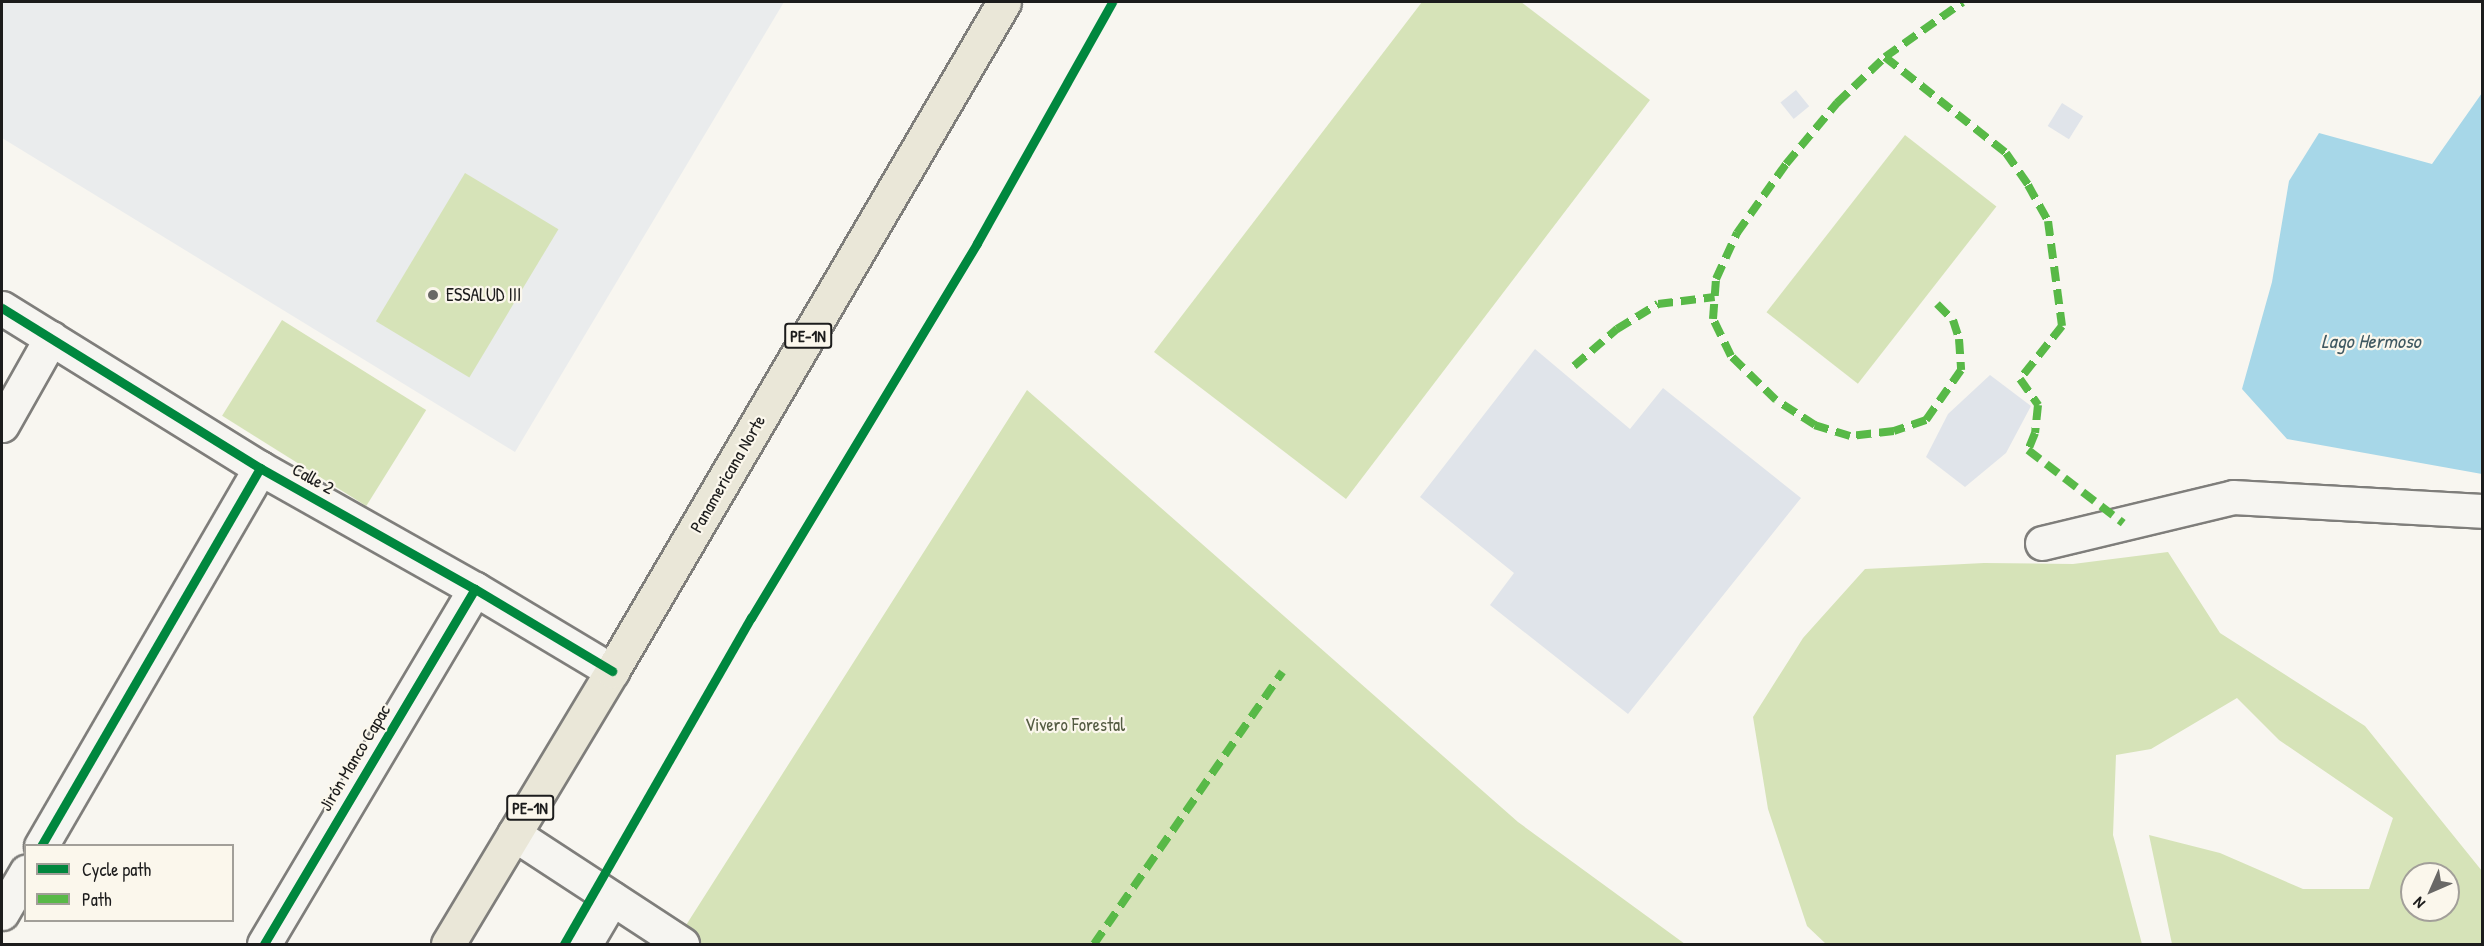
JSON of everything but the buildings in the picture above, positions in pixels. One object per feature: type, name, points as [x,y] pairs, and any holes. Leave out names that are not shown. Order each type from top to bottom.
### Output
[{"type":"highway","name":"Panamericana Norte","points":[[448,945],[612,671],[1004,2]]},
{"type":"street","name":"Calle 2","points":[[2,308],[260,468],[475,589],[612,671]]},
{"type":"street","points":[[2,425],[51,338]]},
{"type":"street","points":[[42,844],[260,468]]},
{"type":"street","points":[[2042,543],[2233,497],[2482,511]]},
{"type":"street","name":"Jirón Manco Capac","points":[[264,945],[475,589]]},
{"type":"street","points":[[514,834],[682,945]]},
{"type":"street","points":[[2,913],[24,875]]},
{"type":"street","points":[[585,945],[612,898]]},
{"type":"shaded area","name":"ESSALUD III","points":[[2,2],[784,2],[515,452],[2,138]]},
{"type":"green space","points":[[1422,2],[1521,2],[1650,100],[1346,499],[1154,352]]},
{"type":"green space","points":[[1905,135],[1996,206],[1858,384],[1766,312]]},
{"type":"green space","points":[[465,173],[558,229],[469,377],[376,321]]},
{"type":"green space","points":[[282,320],[426,410],[366,506],[222,416]]},
{"type":"green space","name":"Vivero Forestal","points":[[1027,390],[1518,822],[1685,944],[674,944]]},
{"type":"green space","points":[[2168,552],[2220,633],[2365,726],[2482,871],[2482,944],[2172,944],[2149,835],[2220,853],[2303,889],[2369,889],[2393,818],[2279,740],[2237,698],[2151,749],[2116,755],[2113,835],[2142,944],[1826,944],[1807,926],[1768,809],[1753,717],[1803,638],[1865,569],[1984,563],[2073,564]]},
{"type":"water","name":"Lago Hermoso","points":[[2482,93],[2482,474],[2287,439],[2242,389],[2272,282],[2289,181],[2319,133],[2432,164]]},
{"type":"marked path","points":[[1937,304],[1953,320],[1959,339],[1961,370],[1926,420],[1894,431],[1850,436],[1815,425],[1776,400],[1731,356],[1713,319],[1716,279],[1737,233],[1786,164],[1837,103],[1885,57],[1963,2]]},
{"type":"marked path","points":[[1885,57],[2006,153],[2028,185],[2048,221],[2062,326],[2020,379],[2038,405],[2035,433],[2028,450],[2123,523]]},
{"type":"marked path","points":[[1574,366],[1617,329],[1658,304],[1715,297]]},
{"type":"marked path","points":[[1094,944],[1282,672]]},
{"type":"cycle path","points":[[564,944],[751,618],[977,243],[1112,2]]},
{"type":"cycle path","points":[[2,308],[260,468],[475,589],[612,671]]},
{"type":"cycle path","points":[[42,844],[260,468]]},
{"type":"cycle path","points":[[264,944],[475,589]]},
{"type":"place","name":"ESSALUD III","points":[[433,295]]}]
